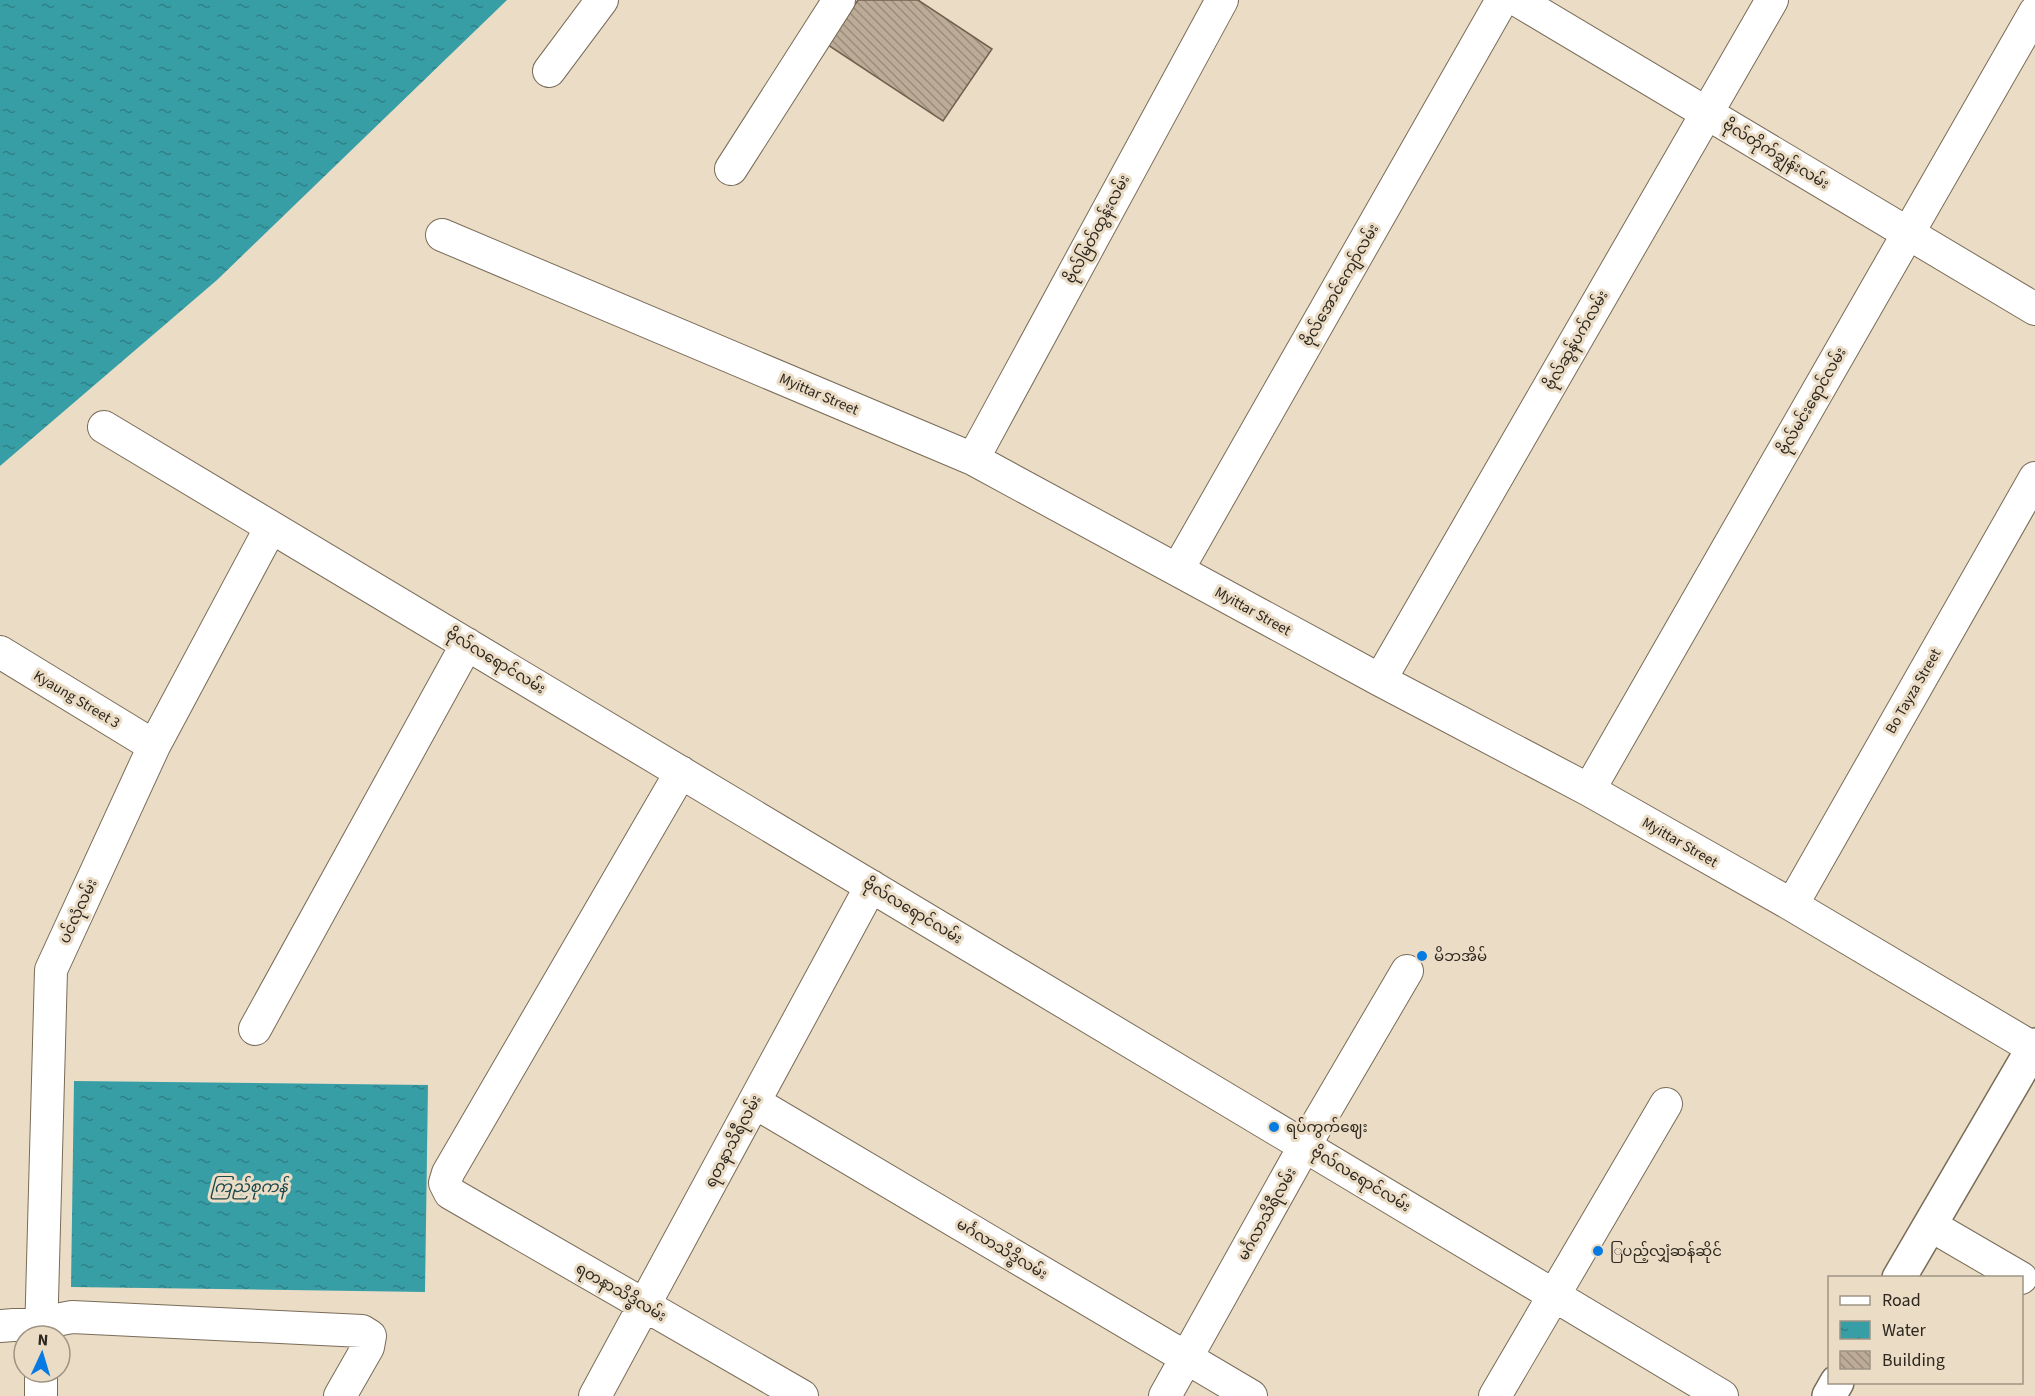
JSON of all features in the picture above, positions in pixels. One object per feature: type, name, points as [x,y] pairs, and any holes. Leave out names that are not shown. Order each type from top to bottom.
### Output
[{"type":"main road","points":[[1900,1276],[2034,1046]]},
{"type":"street","points":[[549,71],[602,0]]},
{"type":"street","points":[[731,169],[840,0]]},
{"type":"street","name":"ဗိုလ်မြတ်ထွန်းလမ်း","points":[[973,459],[1222,0]]},
{"type":"street","name":"ဗိုလ်အောင်ကျော်လမ်း","points":[[1178,569],[1502,0]]},
{"type":"street","name":"ဗိုလ်တိုက်ချွန်းလမ်း","points":[[1517,0],[2035,309]]},
{"type":"street","name":"ဗိုလ်ဆွန်ပက်လမ်း","points":[[1380,680],[1772,0]]},
{"type":"street","name":"ဗိုလ်မင်းရောင်လမ်း","points":[[1589,790],[2035,12]]},
{"type":"street","name":"Myittar Street","points":[[442,235],[973,459],[1380,680],[1589,790],[2034,1046]]},
{"type":"street","name":"ဗိုလ်လရောင်လမ်း","points":[[104,427],[1722,1396]]},
{"type":"street","name":"Bo Tayza Street","points":[[1792,905],[2035,478]]},
{"type":"street","name":"ပင်လုံလမ်း","points":[[41,1324],[51,970],[154,746],[271,527]]},
{"type":"street","points":[[255,1029],[467,644]]},
{"type":"street","name":"Kyaung Street 3","points":[[0,652],[154,746]]},
{"type":"street","name":"ရတနာသိဒ္ဓိလမ်း","points":[[681,772],[448,1173],[445,1183],[450,1193],[802,1396]]},
{"type":"street","name":"ရတနာသိရီလမ်း","points":[[595,1396],[871,886]]},
{"type":"street","name":"မင်္ဂလာသိရီလမ်း","points":[[1165,1396],[1305,1146],[1407,971]]},
{"type":"street","name":"မင်္ဂလာသိဒ္ဓိလမ်း","points":[[754,1102],[1251,1396]]},
{"type":"street","points":[[1495,1396],[1666,1104]]},
{"type":"street","points":[[1930,1225],[2018,1276]]},
{"type":"street","points":[[54,1324],[72,1317],[362,1330],[370,1336],[368,1347],[344,1395]]},
{"type":"water","points":[[0,0],[507,0],[217,280],[0,466]]},
{"type":"water","name":"ကြည်စုကန်","points":[[74,1081],[428,1085],[425,1292],[71,1287]]},
{"type":"building","points":[[858,0],[918,0],[992,49],[943,121],[828,45]]},
{"type":"place","name":"မိဘအိမ်","points":[[1422,956]]},
{"type":"place","name":"ရပ်ကွက်ဈေး","points":[[1274,1127]]},
{"type":"place","name":"ြပည့်လျှံဆန်ဆိုင်","points":[[1598,1251]]}]
